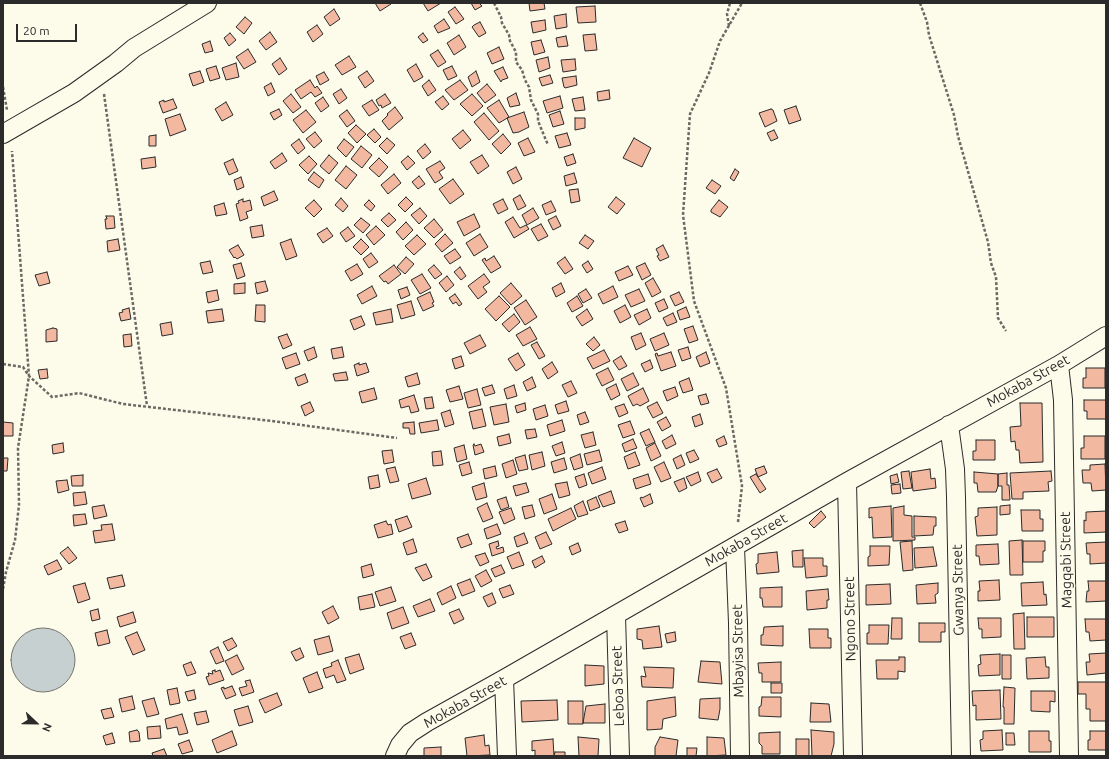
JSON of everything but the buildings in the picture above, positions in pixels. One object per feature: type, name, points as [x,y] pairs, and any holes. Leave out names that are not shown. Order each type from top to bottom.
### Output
[{"type":"street","points":[[6,132],[74,93],[134,48],[207,3]]},
{"type":"street","name":"Mokaba Street","points":[[396,756],[400,745],[410,733],[427,722],[847,482],[1058,365],[1106,336]]},
{"type":"street","name":"Magqabi Street","points":[[1058,365],[1063,400],[1069,756]]},
{"type":"street","name":"Gwanya Street","points":[[949,425],[955,469],[961,756]]},
{"type":"street","name":"Ngono Street","points":[[847,482],[853,756]]},
{"type":"street","name":"Mbayisa Street","points":[[735,547],[738,622],[740,756]]},
{"type":"street","name":"Leboa Street","points":[[616,615],[620,756]]},
{"type":"street","points":[[504,679],[507,756]]},
{"type":"path","points":[[494,3],[516,52],[516,62],[522,70],[524,80],[529,87],[531,100],[538,114],[538,121],[548,145]]},
{"type":"path","points":[[729,26],[727,14],[730,3]]},
{"type":"path","points":[[735,547],[742,486],[726,388],[694,301],[683,215],[690,114],[709,73],[720,41],[742,3]]},
{"type":"path","points":[[920,3],[954,115],[958,136],[988,242],[996,277],[998,318],[1006,331]]},
{"type":"path","points":[[98,75],[103,89],[147,406]]},
{"type":"path","points":[[3,87],[29,376],[18,448],[19,505],[15,540],[3,589]]},
{"type":"path","points":[[3,364],[23,367],[29,376],[52,397],[79,393],[123,404],[272,421],[397,438]]},
{"type":"shaded area","points":[[43,628],[61,634],[69,642],[75,660],[69,678],[61,686],[43,692],[25,686],[17,678],[11,660],[17,642],[25,634]]}]
